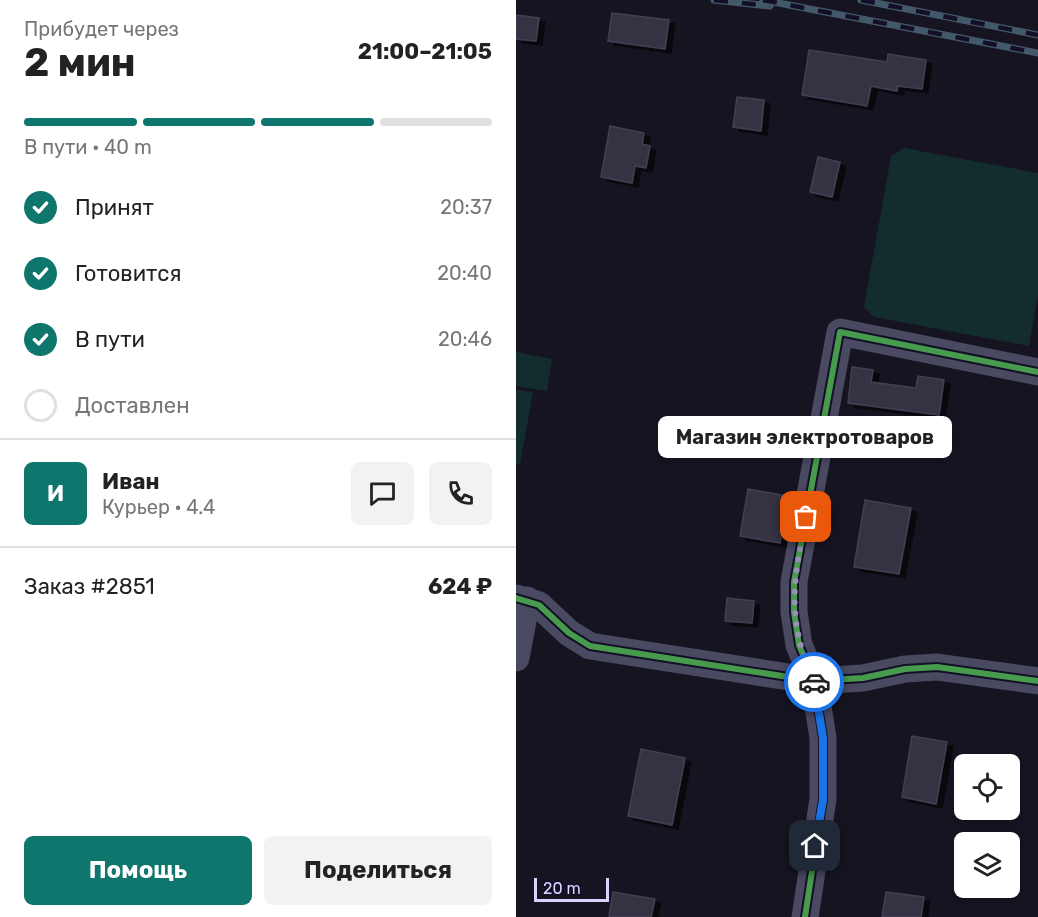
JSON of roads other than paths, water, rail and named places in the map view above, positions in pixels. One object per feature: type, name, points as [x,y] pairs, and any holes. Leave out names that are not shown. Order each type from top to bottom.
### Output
[{"type":"street","points":[[805,917],[823,800],[823,738],[814,681],[800,645],[794,612],[794,582],[840,332],[1038,372]]},
{"type":"street","points":[[516,658],[522,599],[539,605],[569,633],[590,646],[814,681],[863,678],[905,669],[937,667],[1038,681]]},
{"type":"railway","points":[[714,0],[770,6]]},
{"type":"railway","points":[[763,0],[1038,53]]},
{"type":"railway","points":[[861,0],[1038,35]]},
{"type":"place","name":"Магазин электротоваров","points":[[806,517]]}]
